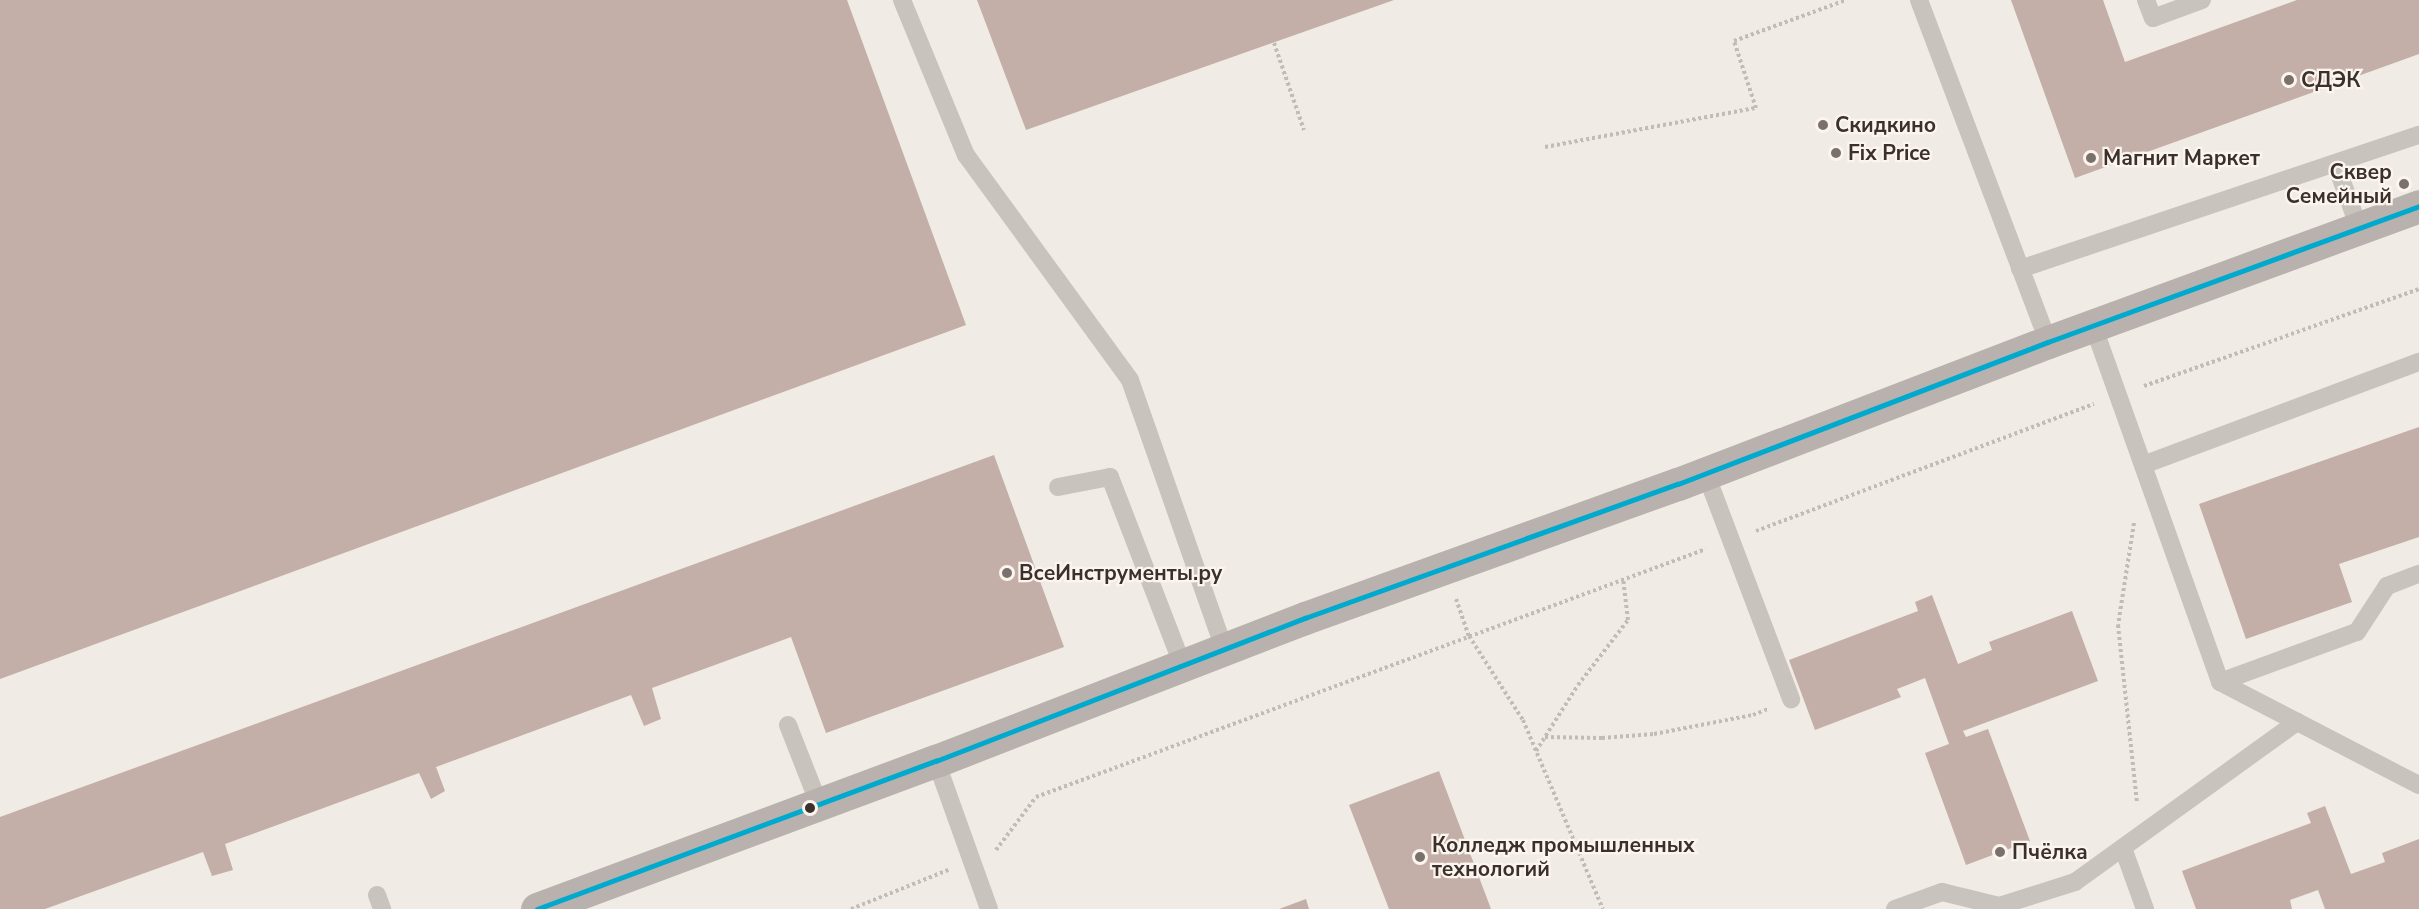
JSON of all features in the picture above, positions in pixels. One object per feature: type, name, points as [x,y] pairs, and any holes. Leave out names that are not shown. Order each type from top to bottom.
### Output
[{"type":"main road","points":[[537,909],[936,761],[1224,649],[1706,474],[2093,325],[2419,206]]},
{"type":"lane","points":[[902,0],[966,155],[1131,380],[1224,649]]},
{"type":"lane","points":[[1919,0],[2048,342]]},
{"type":"lane","points":[[2146,0],[2153,18],[2202,0]]},
{"type":"lane","points":[[2020,269],[2336,165],[2419,135]]},
{"type":"lane","points":[[2336,165],[2359,228]]},
{"type":"lane","points":[[2093,325],[2220,682],[2419,785]]},
{"type":"lane","points":[[2143,465],[2419,362]]},
{"type":"lane","points":[[1706,474],[1791,699]]},
{"type":"lane","points":[[1058,487],[1110,477],[1183,666]]},
{"type":"lane","points":[[2220,682],[2357,632],[2387,586],[2419,574]]},
{"type":"lane","points":[[1895,909],[1942,892],[1999,906],[2074,882],[2297,722]]},
{"type":"lane","points":[[788,725],[819,804]]},
{"type":"lane","points":[[936,761],[990,909]]},
{"type":"lane","points":[[2123,848],[2145,909]]},
{"type":"path","points":[[1545,147],[1756,108],[1734,41],[1846,0]]},
{"type":"path","points":[[1274,43],[1304,130]]},
{"type":"path","points":[[851,909],[999,849],[1036,797],[2118,395],[2419,289]]},
{"type":"path","points":[[2140,835],[2118,625],[2143,465]]},
{"type":"path","points":[[1444,568],[1469,636],[1523,720],[1603,909]]},
{"type":"path","points":[[1536,751],[1578,685],[1628,620],[1623,579]]},
{"type":"path","points":[[1545,737],[1602,738],[1654,734],[1753,715],[1791,699]]},
{"type":"building","points":[[0,0],[847,0],[966,325],[0,679]]},
{"type":"building","points":[[977,0],[1394,0],[1026,130]]},
{"type":"building","points":[[2011,0],[2103,0],[2125,62],[2297,0],[2419,0],[2419,54],[2075,178]]},
{"type":"building","points":[[2419,427],[2419,537],[2339,564],[2352,602],[2246,639],[2199,504]]},
{"type":"building","points":[[994,455],[1064,647],[826,733],[791,637],[652,688],[661,719],[644,726],[631,695],[436,767],[445,791],[431,799],[419,773],[225,844],[233,870],[212,876],[203,852],[45,909],[0,909],[0,817]]},
{"type":"building","points":[[1932,595],[1958,664],[1992,650],[1989,642],[2072,611],[2098,681],[1963,731],[1966,737],[1988,729],[2030,841],[1966,865],[1925,753],[1949,744],[1925,678],[1897,689],[1901,697],[1815,730],[1789,660],[1918,611],[1915,602]]},
{"type":"building","name":"Колледж промышленных технологий","points":[[1439,771],[1491,909],[1389,909],[1349,805]]},
{"type":"building","points":[[2325,806],[2351,874],[2385,862],[2382,853],[2419,839],[2419,909],[2325,909],[2318,890],[2290,900],[2292,909],[2196,909],[2182,871],[2311,823],[2307,813]]},
{"type":"building","points":[[1306,899],[1309,909],[1279,909]]},
{"type":"transit line","points":[[537,909],[936,761],[1305,618],[1678,484],[2048,342],[2419,206]]},
{"type":"place","name":"СДЭК","points":[[2289,80]]},
{"type":"place","name":"Скидкино","points":[[1823,125]]},
{"type":"place","name":"Fix Price","points":[[1836,153]]},
{"type":"place","name":"Магнит Маркет","points":[[2091,158]]},
{"type":"place","name":"Сквер Семейный","points":[[2404,184]]},
{"type":"place","name":"ВсеИнструменты.ру","points":[[1007,573]]},
{"type":"place","name":"Пчёлка","points":[[2000,852]]},
{"type":"place","name":"Колледж промышленных технологий","points":[[1420,857]]}]
